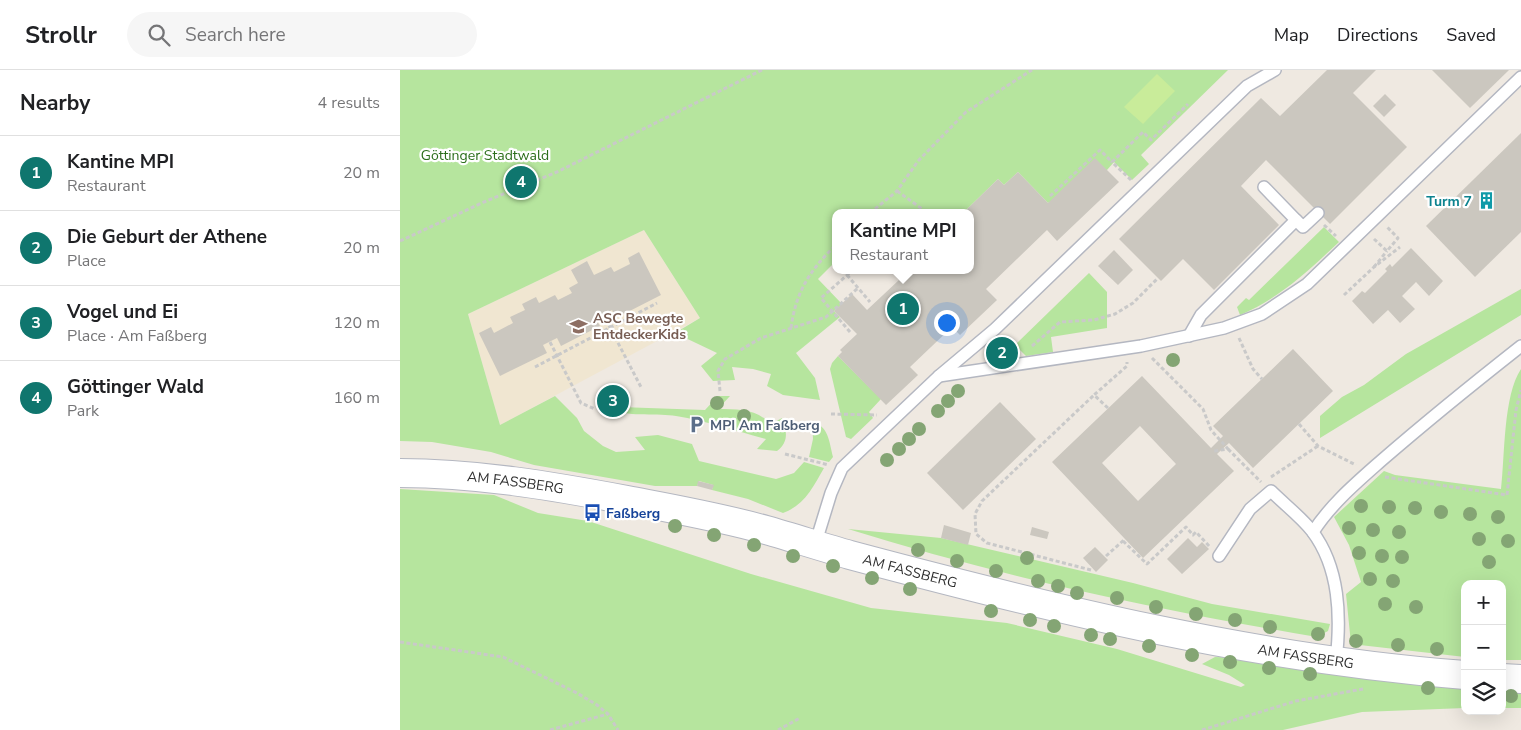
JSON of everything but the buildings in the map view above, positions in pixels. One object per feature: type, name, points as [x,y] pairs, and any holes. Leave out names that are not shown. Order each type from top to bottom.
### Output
[{"type":"street","name":"AM FASSBERG","points":[[400,473],[515,481],[689,511],[765,529],[1027,601],[1122,624],[1336,662],[1461,675]]},
{"type":"street","points":[[1506,678],[1521,679]]},
{"type":"lane","points":[[814,544],[831,493],[842,468],[939,376],[995,329],[1247,86],[1275,70]]},
{"type":"lane","points":[[939,376],[1141,346],[1232,325],[1262,314],[1307,284],[1521,77]]},
{"type":"lane","points":[[1264,187],[1303,227],[1318,213]]},
{"type":"lane","points":[[1189,336],[1201,315],[1296,220]]},
{"type":"lane","points":[[1312,532],[1325,513],[1420,426],[1521,346]]},
{"type":"lane","points":[[1219,556],[1250,509],[1271,491],[1312,532],[1327,560],[1337,596],[1340,617],[1336,662]]},
{"type":"path","points":[[400,241],[484,202],[558,172],[762,70]]},
{"type":"path","points":[[875,209],[897,191],[937,139],[966,112],[1032,70]]},
{"type":"path","points":[[1112,162],[1143,132],[1151,140],[1188,104]]},
{"type":"path","points":[[1050,196],[1100,150],[1131,180]]},
{"type":"path","points":[[897,191],[922,209]]},
{"type":"path","points":[[1374,267],[1398,238],[1377,218]]},
{"type":"path","points":[[1364,230],[1387,251]]},
{"type":"path","points":[[1344,295],[1374,267],[1400,247]]},
{"type":"path","points":[[791,328],[793,314],[804,283],[815,266],[832,249]]},
{"type":"path","points":[[850,332],[821,298],[847,275],[870,302]]},
{"type":"path","points":[[1026,348],[1034,346],[1053,326],[1060,322],[1094,320],[1114,314],[1133,302],[1158,278]]},
{"type":"path","points":[[720,391],[718,370],[726,359],[761,338],[826,316],[858,288]]},
{"type":"path","points":[[535,367],[657,303]]},
{"type":"path","points":[[602,314],[642,389]]},
{"type":"path","points":[[1232,325],[1253,369],[1262,379]]},
{"type":"path","points":[[995,329],[1028,364]]},
{"type":"path","points":[[550,342],[581,403],[595,409]]},
{"type":"path","points":[[1141,346],[1203,409],[1211,430],[1271,491]]},
{"type":"path","points":[[1014,348],[1020,348]]},
{"type":"path","points":[[1091,570],[987,543],[976,534],[975,514],[982,501],[1126,366],[1128,357],[1122,349]]},
{"type":"path","points":[[1299,424],[1318,446],[1369,472],[1394,480],[1507,495],[1516,410],[1521,390]]},
{"type":"path","points":[[1094,396],[1108,408]]},
{"type":"path","points":[[832,414],[898,415]]},
{"type":"path","points":[[1262,482],[1318,446]]},
{"type":"path","points":[[1214,451],[1228,449]]},
{"type":"path","points":[[785,454],[842,468]]},
{"type":"path","points":[[1106,556],[1124,540],[1147,564],[1186,527],[1193,535],[1196,532],[1219,556]]},
{"type":"path","points":[[400,642],[503,657],[577,693],[608,714],[618,730]]},
{"type":"path","points":[[1202,730],[1296,701],[1372,688]]},
{"type":"path","points":[[550,730],[608,714]]},
{"type":"path","points":[[778,730],[800,718]]},
{"type":"shaded area","name":"ASC Bewegte EntdeckerKids","points":[[644,230],[700,318],[500,425],[468,314]]},
{"type":"green space","name":"Göttinger Stadtwald","points":[[400,70],[1228,70],[1141,155],[1149,164],[1132,180],[1114,162],[1107,170],[1048,203],[1018,172],[1004,185],[998,179],[967,209],[832,209],[832,265],[818,279],[842,304],[834,311],[840,317],[796,353],[815,378],[820,400],[783,395],[767,386],[771,374],[753,369],[732,367],[735,380],[713,381],[701,366],[717,353],[675,333],[700,318],[644,230],[468,314],[500,425],[555,396],[577,418],[584,431],[603,446],[616,452],[645,450],[635,437],[658,435],[692,444],[699,461],[776,479],[794,473],[804,462],[824,468],[803,500],[791,510],[783,513],[748,499],[712,490],[713,485],[699,481],[697,486],[655,486],[534,465],[491,452],[432,442],[400,441]]},
{"type":"green space","points":[[1157,74],[1175,91],[1143,124],[1124,107]]},
{"type":"green space","points":[[1324,227],[1339,242],[1281,292],[1240,315],[1237,307],[1246,298],[1249,300]]},
{"type":"green space","points":[[1089,273],[1107,292],[1107,328],[1051,337],[1053,352],[1026,356],[1015,345]]},
{"type":"green space","points":[[1521,289],[1521,315],[1320,438],[1320,416],[1342,397],[1364,385],[1406,354]]},
{"type":"green space","points":[[838,356],[881,399],[869,412],[873,418],[851,439],[846,437],[830,369]]},
{"type":"green space","points":[[1521,369],[1521,660],[1506,660],[1506,580],[1461,580],[1461,657],[1351,644],[1346,594],[1361,582],[1349,545],[1334,517],[1384,471],[1395,475],[1501,489],[1508,410],[1515,381]]},
{"type":"green space","points":[[618,394],[630,395],[620,407],[705,410],[718,396],[730,396],[718,409],[740,410],[753,413],[771,424],[782,418],[786,432],[784,444],[777,451],[757,449],[766,439],[710,423],[669,415],[636,414],[615,410],[604,416],[602,410],[604,401]]},
{"type":"green space","points":[[812,421],[822,427],[827,435],[833,457],[829,462],[809,457],[813,439]]},
{"type":"green space","points":[[400,489],[494,495],[538,513],[588,521],[751,574],[871,608],[1007,623],[1117,649],[1241,687],[1245,685],[1229,675],[1202,664],[1215,657],[1245,658],[1461,685],[1461,708],[1362,712],[1283,730],[400,730]]},
{"type":"green space","points":[[848,529],[941,538],[1133,583],[1212,604],[1330,624],[1328,631],[1317,637],[1139,604],[1022,577]]},
{"type":"green space","points":[[1506,689],[1521,690],[1521,708],[1506,708]]},
{"type":"place","name":"Göttinger Wald","points":[[521,182]]},
{"type":"place","name":"Turm 7","points":[[1486,201]]},
{"type":"place","name":"Kantine MPI","points":[[903,309]]},
{"type":"place","name":"ASC Bewegte EntdeckerKids","points":[[579,326]]},
{"type":"place","name":"Die Geburt der Athene","points":[[1002,353]]},
{"type":"place","name":"Vogel und Ei","points":[[613,401]]},
{"type":"place","name":"MPI Am Faßberg","points":[[696,425]]},
{"type":"place","name":"Faßberg","points":[[592,513]]}]
